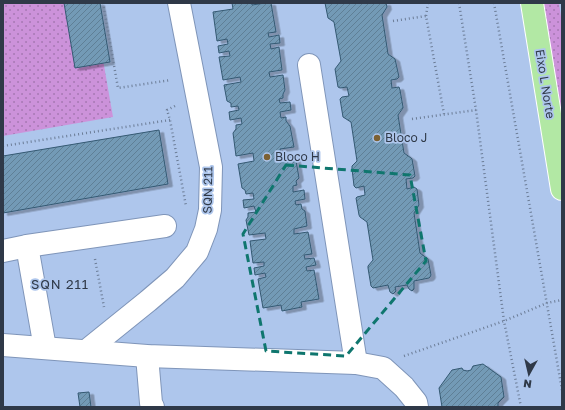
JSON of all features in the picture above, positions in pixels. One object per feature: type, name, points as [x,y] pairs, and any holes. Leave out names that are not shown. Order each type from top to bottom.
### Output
[{"type":"main road","name":"Eixo L Norte","points":[[532,3],[562,189]]},
{"type":"street","name":"SQN 211","points":[[86,351],[148,302],[174,278],[197,252],[206,228],[210,210],[211,168],[179,3]]},
{"type":"street","points":[[309,65],[356,363]]},
{"type":"street","points":[[3,251],[91,236],[165,226]]},
{"type":"street","points":[[27,246],[45,348]]},
{"type":"street","points":[[3,345],[147,356],[356,363],[383,368],[404,387],[416,402],[417,407]]},
{"type":"street","points":[[147,356],[151,403],[153,407]]},
{"type":"path","points":[[104,3],[118,88],[178,79]]},
{"type":"path","points":[[428,3],[426,16],[444,114]]},
{"type":"path","points":[[458,3],[476,110],[504,321],[521,407]]},
{"type":"path","points":[[494,3],[562,390]]},
{"type":"path","points":[[393,21],[426,16]]},
{"type":"path","points":[[181,103],[167,110],[186,209],[210,210]]},
{"type":"path","points":[[412,119],[476,110]]},
{"type":"path","points":[[3,146],[170,120]]},
{"type":"path","points":[[91,236],[109,333]]},
{"type":"path","points":[[383,368],[405,356],[504,321],[547,303],[562,300]]},
{"type":"highlighted area","points":[[286,165],[410,175],[426,261],[346,356],[266,351],[243,234]]},
{"type":"shaded area","points":[[3,3],[93,3],[113,117],[3,136]]},
{"type":"shaded area","points":[[543,3],[559,3],[562,24],[562,121]]},
{"type":"building","points":[[64,3],[100,3],[110,62],[75,68]]},
{"type":"building","name":"Bloco H","points":[[232,3],[252,3],[252,5],[271,3],[276,32],[268,33],[269,37],[279,35],[280,43],[270,44],[271,49],[279,47],[282,70],[269,72],[270,77],[283,75],[285,90],[283,98],[279,99],[280,103],[290,102],[291,110],[280,112],[281,118],[286,117],[286,121],[290,126],[294,147],[280,149],[282,157],[295,155],[299,178],[296,181],[297,185],[293,186],[293,192],[304,190],[305,199],[295,201],[296,205],[301,204],[302,209],[305,211],[307,226],[294,229],[294,234],[308,232],[312,254],[304,255],[305,259],[314,258],[316,265],[306,267],[307,271],[314,270],[319,299],[301,302],[302,307],[282,311],[281,305],[263,308],[258,279],[266,277],[265,273],[255,275],[254,268],[264,266],[264,262],[253,263],[250,241],[266,239],[265,233],[249,235],[246,220],[248,213],[256,212],[254,206],[244,208],[243,200],[254,199],[253,193],[246,194],[245,190],[242,188],[238,164],[254,161],[253,153],[236,156],[233,133],[236,129],[236,125],[242,124],[241,118],[230,120],[229,112],[239,110],[238,106],[231,107],[231,103],[227,101],[224,85],[241,82],[240,77],[223,80],[219,57],[230,56],[229,51],[219,53],[218,46],[228,44],[227,39],[217,41],[213,12],[233,9]]},
{"type":"building","name":"Bloco J","points":[[325,3],[386,3],[387,7],[382,15],[388,54],[395,59],[399,77],[391,80],[392,88],[399,87],[400,90],[403,108],[398,115],[404,153],[412,159],[415,176],[413,178],[406,179],[407,189],[414,187],[417,189],[419,205],[414,213],[420,253],[428,259],[431,275],[429,278],[414,281],[414,289],[412,291],[407,285],[395,287],[396,291],[393,294],[390,292],[388,285],[373,288],[371,286],[368,266],[373,260],[367,222],[359,215],[356,198],[365,195],[364,186],[356,188],[354,186],[352,166],[357,161],[351,122],[343,117],[340,99],[342,97],[349,96],[347,87],[338,87],[335,69],[341,61],[334,22],[328,18]]},
{"type":"building","points":[[159,130],[168,184],[3,213],[3,156]]},
{"type":"building","points":[[483,364],[501,377],[504,397],[498,403],[498,407],[442,407],[439,388],[452,370],[462,368],[463,370],[467,371],[471,370],[473,366]]},
{"type":"building","points":[[89,392],[91,407],[80,407],[78,393]]},
{"type":"place","name":"Bloco J","points":[[377,138]]},
{"type":"place","name":"Bloco H","points":[[267,157]]},
{"type":"district","name":"SQN 211","points":[[60,284]]}]
